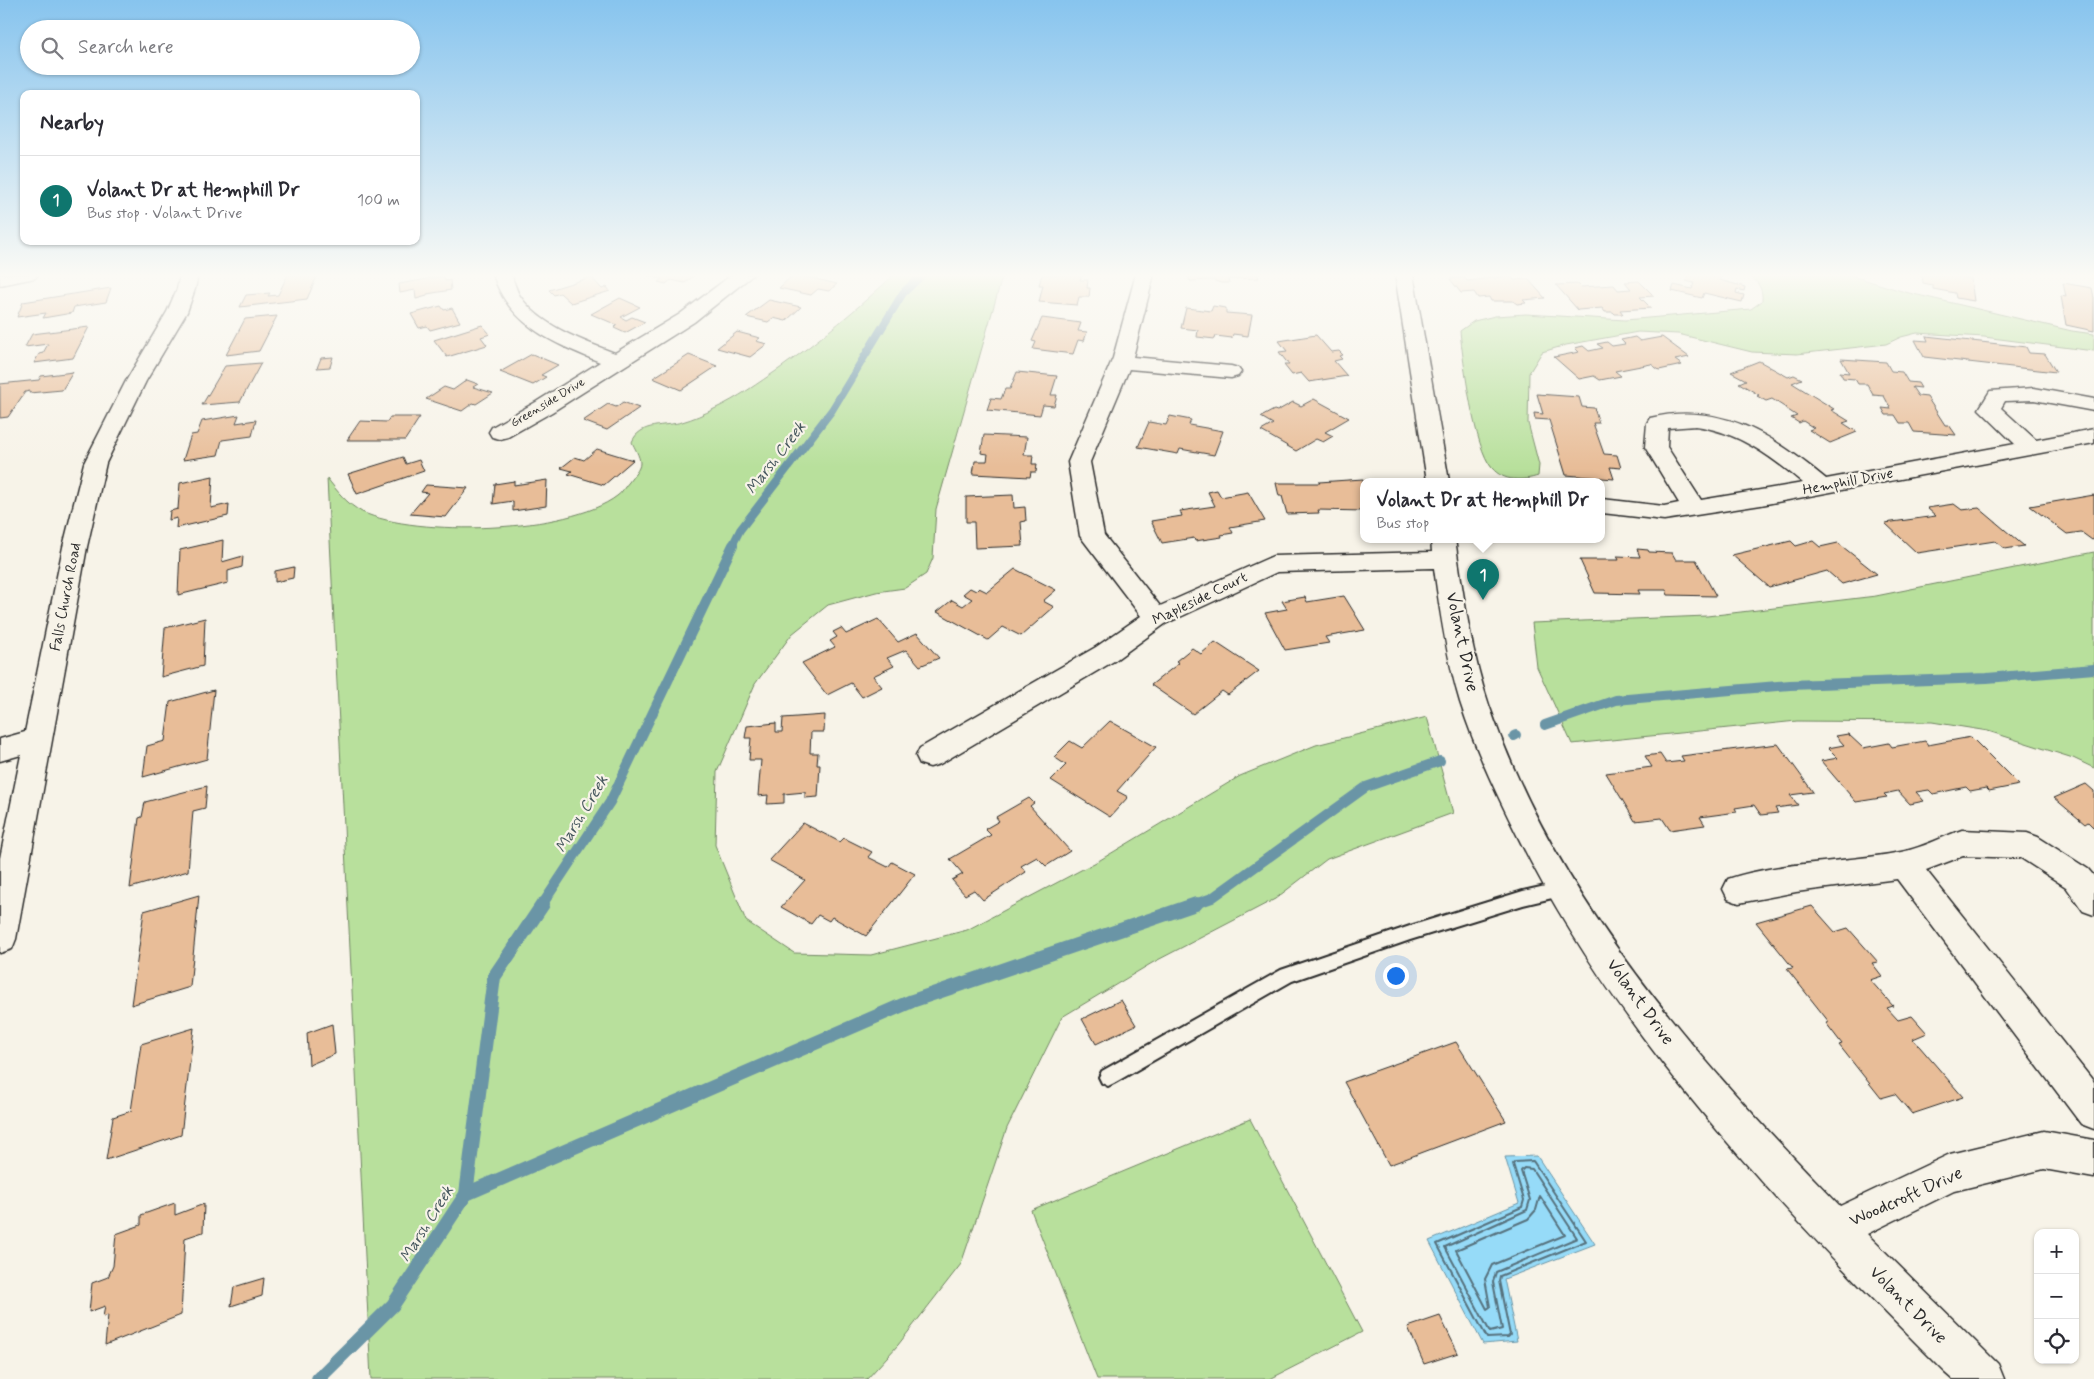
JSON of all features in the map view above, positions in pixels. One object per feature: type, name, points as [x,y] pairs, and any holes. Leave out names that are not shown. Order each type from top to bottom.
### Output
[{"type":"street","name":"Falls Church Road","points":[[0,939],[75,547],[95,463],[136,381],[161,338]]},
{"type":"street","points":[[564,338],[573,344],[616,361]]},
{"type":"street","name":"Greenside Drive","points":[[500,432],[655,338]]},
{"type":"street","points":[[1127,338],[1121,362],[1079,462],[1092,536],[1156,618]]},
{"type":"street","points":[[1415,338],[1438,478]]},
{"type":"street","points":[[1121,362],[1231,372]]},
{"type":"street","points":[[2032,448],[1990,409],[1997,395],[2034,394],[2094,405]]},
{"type":"street","points":[[1694,508],[1656,447],[1658,422],[1696,420],[1730,426],[1776,448],[1822,487]]},
{"type":"street","name":"Hemphill Drive","points":[[1605,506],[1664,513],[1822,487],[2094,436]]},
{"type":"street","name":"Mapleside Court","points":[[930,756],[1105,654],[1156,618],[1272,564],[1444,549]]},
{"type":"street","name":"Volant Drive","points":[[1444,549],[1457,631],[1476,708],[1503,774],[1563,889],[1618,974],[1687,1067],[1753,1141],[1917,1316],[1983,1379]]},
{"type":"street","points":[[0,750],[38,739]]},
{"type":"street","points":[[1739,889],[1796,879],[1904,865],[1962,844],[2027,846],[2077,878],[2094,901]]},
{"type":"street","points":[[1904,865],[2094,1111]]},
{"type":"street","name":"Woodcroft Drive","points":[[1835,1230],[1950,1173],[2044,1150],[2094,1159]]},
{"type":"lane","points":[[1108,1077],[1287,975],[1428,927],[1523,898],[1563,889]]},
{"type":"green space","points":[[820,338],[985,338],[936,509],[933,558],[926,574],[905,588],[876,592],[828,605],[792,634],[755,684],[717,772],[715,845],[746,921],[794,953],[871,955],[967,930],[1100,860],[1240,776],[1316,745],[1427,717],[1453,813],[1327,859],[1275,899],[1152,963],[1062,1017],[1007,1128],[961,1264],[898,1345],[867,1379],[371,1379],[327,478],[347,501],[357,509],[386,520],[454,528],[529,524],[564,518],[594,508],[619,495],[640,466],[640,460],[632,442],[641,431],[654,426],[690,419],[723,405]]},
{"type":"green space","points":[[1461,338],[1603,338],[1566,345],[1542,352],[1529,373],[1528,423],[1539,465],[1538,476],[1508,478],[1497,473],[1492,468],[1480,442],[1470,403]]},
{"type":"green space","points":[[1696,338],[1898,338],[1886,344],[1797,354],[1752,352]]},
{"type":"green space","points":[[1995,338],[2094,338],[2094,351]]},
{"type":"green space","points":[[2094,552],[2094,768],[2073,758],[1988,731],[1932,722],[1797,721],[1572,744],[1537,667],[1532,623],[1707,616],[1876,596]]},
{"type":"green space","points":[[1250,1119],[1362,1332],[1270,1379],[1097,1379],[1031,1210]]},
{"type":"water","points":[[1537,1156],[1595,1244],[1504,1279],[1517,1341],[1483,1344],[1429,1241],[1519,1203],[1505,1157]]},
{"type":"building","points":[[30,338],[83,338],[73,358],[34,363],[48,344],[25,347]]},
{"type":"building","points":[[235,338],[266,338],[259,351],[226,355]]},
{"type":"building","points":[[482,338],[487,345],[447,357],[434,340]]},
{"type":"building","points":[[729,338],[760,338],[756,341],[767,344],[750,357],[717,348]]},
{"type":"building","points":[[1033,338],[1085,338],[1084,341],[1078,340],[1073,354],[1033,349],[1036,342],[1032,341]]},
{"type":"building","points":[[1295,338],[1319,338],[1331,352],[1339,351],[1343,355],[1339,356],[1342,359],[1334,361],[1347,376],[1309,382],[1301,373],[1292,375],[1284,365],[1289,365],[1279,352],[1287,351],[1279,341]]},
{"type":"building","points":[[1637,338],[1640,341],[1664,338],[1689,357],[1675,360],[1682,365],[1659,370],[1651,364],[1615,371],[1621,376],[1600,380],[1594,376],[1579,379],[1554,357],[1579,352],[1575,348],[1583,346],[1589,351],[1603,348],[1597,344],[1607,342],[1612,346],[1625,344],[1621,340]]},
{"type":"building","points":[[1927,338],[1947,338],[2026,347],[2029,353],[2045,354],[2056,372],[1924,357],[1915,340],[1928,341]]},
{"type":"building","points":[[532,354],[558,365],[541,375],[546,377],[533,385],[500,372]]},
{"type":"building","points":[[689,355],[717,366],[681,390],[653,378]]},
{"type":"building","points":[[333,357],[330,367],[317,368],[321,358]]},
{"type":"building","points":[[1841,359],[1886,362],[1891,371],[1902,372],[1908,382],[1918,383],[1921,388],[1912,387],[1918,396],[1927,397],[1945,425],[1949,425],[1956,435],[1914,432],[1909,423],[1900,423],[1895,415],[1886,415],[1882,408],[1891,409],[1884,396],[1873,395],[1867,384],[1858,384],[1855,379],[1843,378],[1840,372],[1849,373]]},
{"type":"building","points":[[1759,361],[1788,377],[1794,375],[1802,379],[1792,383],[1834,409],[1831,410],[1849,421],[1843,423],[1857,432],[1830,443],[1809,430],[1814,428],[1803,421],[1799,423],[1791,418],[1797,416],[1786,408],[1772,399],[1766,401],[1757,396],[1759,395],[1739,383],[1746,380],[1731,372]]},
{"type":"building","points":[[261,363],[240,402],[202,405],[225,366]]},
{"type":"building","points":[[73,372],[62,390],[25,392],[8,417],[0,418],[0,384],[39,380],[41,376]]},
{"type":"building","points":[[1017,372],[1057,376],[1051,395],[1057,395],[1054,406],[1043,405],[1040,415],[987,410],[991,398],[1001,399],[1005,389],[1010,389]]},
{"type":"building","points":[[467,380],[478,384],[473,387],[493,393],[462,411],[426,399],[444,387],[453,390]]},
{"type":"building","points":[[1537,394],[1579,397],[1582,407],[1594,408],[1599,423],[1593,423],[1604,454],[1617,455],[1621,468],[1610,467],[1614,479],[1566,475],[1549,420],[1535,419],[1534,413],[1543,414]]},
{"type":"building","points":[[1314,399],[1349,418],[1325,432],[1333,436],[1323,442],[1316,439],[1296,451],[1261,431],[1273,424],[1261,417],[1293,402],[1301,406]]},
{"type":"building","points":[[623,402],[639,408],[607,430],[583,421],[608,404],[616,407]]},
{"type":"building","points":[[239,415],[236,423],[256,420],[252,436],[222,440],[218,455],[183,460],[191,435],[197,434],[202,421]]},
{"type":"building","points":[[1170,416],[1191,420],[1189,425],[1223,431],[1214,455],[1180,449],[1178,454],[1138,447],[1149,422],[1166,425]]},
{"type":"building","points":[[390,417],[420,417],[405,440],[347,440],[360,421],[387,422]]},
{"type":"building","points":[[984,435],[1027,437],[1024,455],[1033,455],[1032,464],[1037,464],[1036,472],[1031,472],[1030,477],[973,474],[975,461],[987,461],[988,454],[981,453]]},
{"type":"building","points":[[597,449],[633,460],[604,485],[568,474],[572,471],[561,468],[575,457],[584,460]]},
{"type":"building","points":[[403,457],[406,464],[419,460],[424,471],[357,494],[348,474]]},
{"type":"building","points":[[213,476],[211,508],[229,504],[228,516],[176,528],[177,518],[169,520],[170,511],[178,509],[180,483]]},
{"type":"building","points":[[1360,479],[1360,511],[1318,510],[1319,513],[1287,514],[1282,496],[1279,496],[1276,483]]},
{"type":"building","points":[[547,480],[546,506],[513,511],[513,501],[493,504],[495,484],[514,481],[514,485]]},
{"type":"building","points":[[426,485],[468,488],[446,517],[410,514],[428,493],[421,492]]},
{"type":"building","points":[[1217,490],[1221,497],[1248,492],[1265,521],[1230,527],[1233,533],[1221,535],[1222,537],[1195,541],[1194,538],[1162,543],[1151,521],[1182,516],[1180,511],[1215,506],[1208,492]]},
{"type":"building","points":[[1013,495],[1014,508],[1025,507],[1026,521],[1021,522],[1023,546],[975,548],[974,522],[966,522],[966,497]]},
{"type":"building","points":[[2094,495],[2094,539],[2092,540],[2081,532],[2067,534],[2030,506]]},
{"type":"building","points":[[1954,504],[1962,510],[1979,508],[2024,546],[2005,549],[1995,541],[1917,553],[1885,523],[1936,516],[1927,508]]},
{"type":"building","points":[[223,540],[222,562],[243,556],[242,567],[228,571],[228,583],[178,595],[180,550]]},
{"type":"building","points":[[1791,541],[1796,546],[1813,541],[1820,547],[1838,543],[1877,574],[1842,584],[1827,571],[1769,587],[1732,555]]},
{"type":"building","points":[[1637,549],[1648,550],[1649,552],[1672,553],[1676,560],[1696,560],[1716,596],[1668,595],[1666,590],[1638,590],[1640,594],[1595,593],[1580,560],[1619,560],[1617,556],[1640,557]]},
{"type":"building","points":[[294,567],[293,578],[275,582],[275,571]]},
{"type":"building","points":[[1015,569],[1056,590],[1043,601],[1054,607],[1021,636],[1003,627],[988,640],[937,612],[952,600],[963,606],[972,599],[963,594],[970,588],[976,591],[979,588],[987,592]]},
{"type":"building","points":[[1344,596],[1365,630],[1325,637],[1329,643],[1285,650],[1265,613],[1287,609],[1282,601],[1305,597],[1307,602]]},
{"type":"building","points":[[205,618],[203,666],[161,677],[165,628]]},
{"type":"building","points":[[878,619],[898,642],[917,633],[939,658],[920,666],[906,650],[887,658],[894,666],[873,676],[882,687],[862,697],[851,683],[827,695],[802,663],[835,647],[830,641],[837,637],[833,632],[841,628],[846,634]]},
{"type":"building","points":[[1215,642],[1259,671],[1228,695],[1222,691],[1193,714],[1151,685],[1179,663],[1176,661],[1192,648],[1201,654]]},
{"type":"building","points":[[214,690],[207,759],[143,777],[147,746],[165,741],[170,702]]},
{"type":"building","points":[[825,715],[824,732],[811,732],[810,753],[818,753],[817,765],[820,765],[818,797],[805,798],[805,792],[784,794],[784,803],[767,804],[768,795],[758,796],[761,760],[749,760],[751,738],[745,738],[747,726],[776,723],[776,732],[782,732],[783,718]]},
{"type":"building","points":[[1110,721],[1156,747],[1117,791],[1128,797],[1110,817],[1051,780],[1066,765],[1054,757],[1070,741],[1082,748]]},
{"type":"building","points":[[1848,734],[1863,748],[1889,743],[1892,747],[1925,741],[1928,745],[1971,737],[2019,785],[1989,791],[1986,788],[1970,791],[1966,787],[1933,794],[1929,790],[1916,792],[1924,801],[1910,804],[1898,791],[1884,794],[1887,797],[1856,802],[1821,761],[1838,758],[1828,748],[1844,745],[1836,736]]},
{"type":"building","points":[[1778,744],[1813,792],[1790,795],[1798,805],[1775,808],[1778,813],[1761,815],[1754,805],[1735,808],[1737,812],[1700,817],[1705,825],[1670,830],[1662,818],[1635,821],[1606,773],[1652,767],[1645,756],[1660,754],[1666,763],[1684,761],[1681,756]]},
{"type":"building","points":[[2086,784],[2094,791],[2094,828],[2088,822],[2085,824],[2054,798]]},
{"type":"building","points":[[207,786],[205,808],[193,811],[188,871],[130,888],[139,818],[142,817],[145,802]]},
{"type":"building","points":[[1029,798],[1034,803],[1030,806],[1070,851],[1046,866],[1037,857],[1021,866],[1026,872],[983,900],[974,890],[965,895],[952,880],[963,874],[950,859],[991,835],[985,829],[999,821],[996,817]]},
{"type":"building","points":[[803,823],[840,842],[844,838],[872,852],[868,857],[888,867],[892,862],[915,874],[866,936],[832,917],[829,921],[818,915],[811,924],[781,907],[805,880],[769,860]]},
{"type":"building","points":[[199,895],[190,987],[131,1005],[144,911]]},
{"type":"building","points":[[1812,906],[1835,932],[1848,928],[1878,962],[1872,963],[1882,976],[1870,980],[1893,1006],[1887,1008],[1898,1020],[1912,1016],[1927,1033],[1913,1039],[1963,1097],[1912,1114],[1895,1094],[1881,1098],[1839,1045],[1842,1044],[1826,1023],[1829,1022],[1787,969],[1793,968],[1756,922]]},
{"type":"building","points":[[1121,1000],[1136,1025],[1096,1044],[1082,1019]]},
{"type":"building","points":[[332,1024],[335,1054],[309,1065],[307,1033]]},
{"type":"building","points":[[194,1028],[181,1135],[106,1160],[113,1117],[131,1111],[141,1044]]},
{"type":"building","points":[[1456,1042],[1506,1121],[1389,1165],[1344,1082]]},
{"type":"building","points":[[175,1203],[175,1215],[204,1204],[203,1232],[185,1238],[181,1315],[105,1345],[108,1315],[103,1317],[105,1306],[89,1312],[92,1283],[108,1277],[113,1266],[116,1234],[141,1225],[141,1215]]},
{"type":"building","points":[[264,1278],[262,1296],[231,1306],[234,1287]]},
{"type":"building","points":[[1440,1316],[1458,1353],[1424,1364],[1408,1327]]},
{"type":"waterway","name":"Marsh Creek","points":[[732,546],[740,530],[832,410],[875,338]]},
{"type":"waterway","name":"Marsh Creek","points":[[542,905],[610,802],[733,545]]},
{"type":"waterway","points":[[1545,725],[1616,700],[1790,685],[1987,678],[2094,669]]},
{"type":"waterway","points":[[1192,905],[1212,898],[1366,787],[1440,761]]},
{"type":"waterway","name":"Marsh Creek","points":[[466,1194],[494,977],[543,904]]},
{"type":"waterway","points":[[466,1194],[912,1001],[1196,904]]},
{"type":"waterway","name":"Marsh Creek","points":[[318,1379],[393,1305],[466,1194]]},
{"type":"place","name":"Volant Dr at Hemphill Dr","points":[[1483,600]]}]
